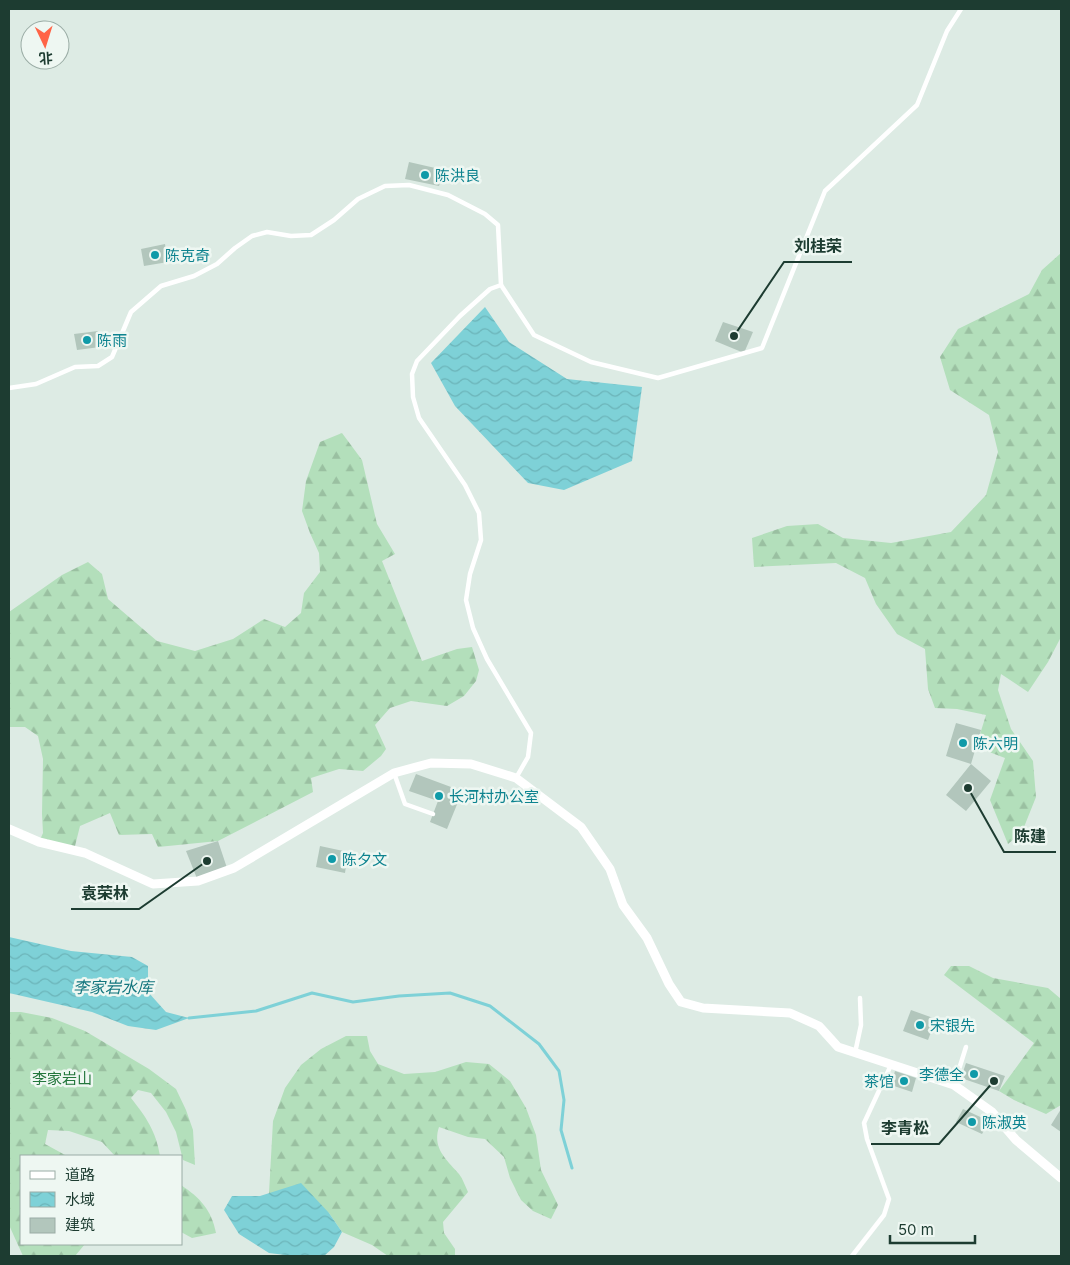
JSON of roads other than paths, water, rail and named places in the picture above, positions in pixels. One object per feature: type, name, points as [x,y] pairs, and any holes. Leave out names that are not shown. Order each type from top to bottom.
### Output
[{"type":"street","points":[[9,829],[39,842],[85,853],[153,884],[198,881],[234,868],[394,773],[431,763],[471,764],[516,778],[581,828],[610,868],[623,905],[647,938],[669,984],[681,1002],[703,1008],[790,1013],[819,1026],[838,1047],[954,1085],[992,1112],[1016,1140],[1061,1178]]},
{"type":"lane","points":[[9,388],[36,384],[75,366],[98,366],[112,356],[130,312],[161,286],[194,276],[217,264],[252,236],[267,232],[292,236],[311,234],[334,220],[358,199],[385,186],[409,185],[448,195],[485,214],[498,225],[500,244],[498,266],[501,285],[534,335],[591,362],[658,378],[762,348],[825,191],[917,105],[947,31],[960,9]]},
{"type":"lane","points":[[501,285],[490,289],[460,316],[417,361],[412,374],[413,396],[419,418],[465,485],[480,514],[481,540],[470,574],[466,600],[473,628],[487,659],[530,733],[528,757],[516,778]]},
{"type":"lane","points":[[394,773],[405,804],[433,814]]},
{"type":"lane","points":[[855,1053],[860,1025],[860,998]]},
{"type":"lane","points":[[954,1085],[966,1047]]},
{"type":"lane","points":[[852,1256],[884,1215],[889,1199],[867,1139],[864,1123],[892,1064]]},
{"type":"water","points":[[485,307],[509,342],[567,379],[642,387],[632,461],[564,490],[528,483],[455,406],[431,363]]},
{"type":"water","name":"李家岩水库","points":[[9,937],[71,951],[132,957],[148,966],[148,992],[166,1012],[189,1018],[156,1030],[128,1026],[92,1012],[9,993]]},
{"type":"water","points":[[301,1183],[329,1213],[342,1232],[334,1247],[324,1256],[293,1256],[269,1253],[239,1234],[224,1210],[232,1196],[260,1196]]},
{"type":"waterway","points":[[189,1018],[256,1011],[312,993],[353,1002],[399,996],[450,993],[490,1006],[539,1044],[559,1071],[564,1100],[561,1130],[572,1168]]},
{"type":"place","name":"陈洪良","points":[[425,175]]},
{"type":"place","name":"陈克奇","points":[[155,255]]},
{"type":"place","name":"刘桂荣","points":[[734,336]]},
{"type":"place","name":"陈雨","points":[[87,340]]},
{"type":"place","name":"陈六明","points":[[963,743]]},
{"type":"place","name":"陈建","points":[[968,788]]},
{"type":"place","name":"长河村办公室","points":[[439,796]]},
{"type":"place","name":"陈夕文","points":[[332,859]]},
{"type":"place","name":"袁荣林","points":[[207,861]]},
{"type":"place","name":"宋银先","points":[[920,1025]]},
{"type":"place","name":"李德全","points":[[974,1074]]},
{"type":"place","name":"茶馆","points":[[904,1081]]},
{"type":"place","name":"李青松","points":[[994,1081]]},
{"type":"place","name":"陈淑英","points":[[972,1122]]},
{"type":"park label","name":"李家岩山","points":[[62,1078]]}]
